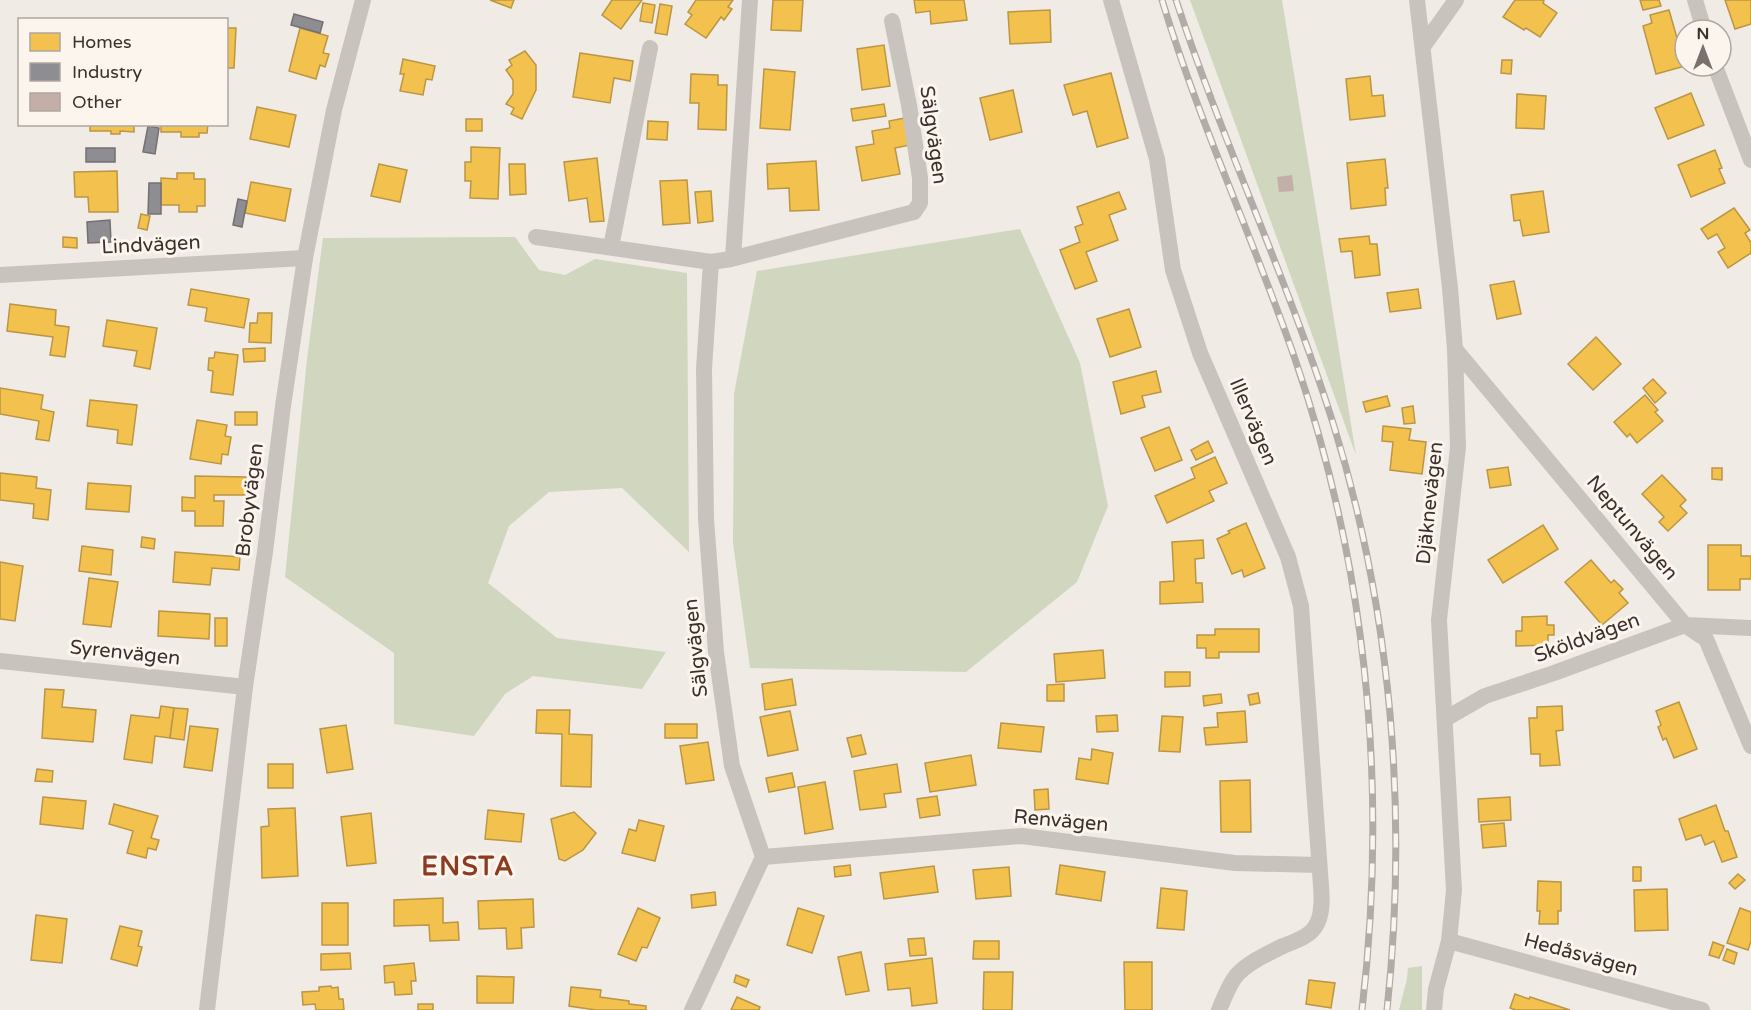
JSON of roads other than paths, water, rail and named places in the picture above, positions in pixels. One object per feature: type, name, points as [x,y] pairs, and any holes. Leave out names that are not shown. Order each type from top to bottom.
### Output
[{"type":"street","name":"Brobyvägen","points":[[207,1010],[245,687],[266,552],[283,406],[305,258],[334,110],[363,0]]},
{"type":"street","points":[[733,258],[750,0]]},
{"type":"street","name":"Illervägen","points":[[1111,0],[1157,159],[1173,270],[1200,353],[1288,557],[1301,606],[1322,901],[1320,914],[1315,928],[1302,938],[1255,961],[1236,975],[1219,1010]]},
{"type":"street","name":"Djäknevägen","points":[[1417,0],[1424,45],[1455,349],[1458,447],[1439,620],[1454,890],[1449,941],[1436,989],[1434,1010]]},
{"type":"street","points":[[1424,45],[1456,0]]},
{"type":"street","points":[[1695,0],[1700,18]]},
{"type":"street","name":"Sälgvägen","points":[[536,237],[711,262],[914,212],[920,203],[920,178],[909,105],[892,21]]},
{"type":"street","points":[[611,247],[650,48]]},
{"type":"street","points":[[1720,78],[1751,160]]},
{"type":"street","name":"Lindvägen","points":[[0,275],[305,258]]},
{"type":"street","name":"Sälgvägen","points":[[711,262],[704,369],[706,519],[716,652],[732,766],[763,857]]},
{"type":"street","name":"Neptunvägen","points":[[1455,349],[1685,625],[1706,639],[1751,746]]},
{"type":"street","name":"Sköldvägen","points":[[1445,719],[1485,696],[1685,625],[1751,628]]},
{"type":"street","name":"Syrenvägen","points":[[0,661],[245,687]]},
{"type":"street","name":"Renvägen","points":[[763,857],[1022,836],[1235,863],[1319,865]]},
{"type":"street","points":[[692,1010],[763,857]]},
{"type":"street","name":"Hedåsvägen","points":[[1449,941],[1702,1010]]},
{"type":"railway","points":[[1162,0],[1192,91],[1295,359],[1320,438],[1340,518],[1355,599],[1365,680],[1371,762],[1373,845],[1370,927],[1362,1010]]},
{"type":"railway","points":[[1176,0],[1315,370],[1333,423],[1353,495],[1369,567],[1382,640],[1395,788],[1396,862],[1387,1010]]},
{"type":"district","name":"ENSTA","points":[[468,866]]}]
